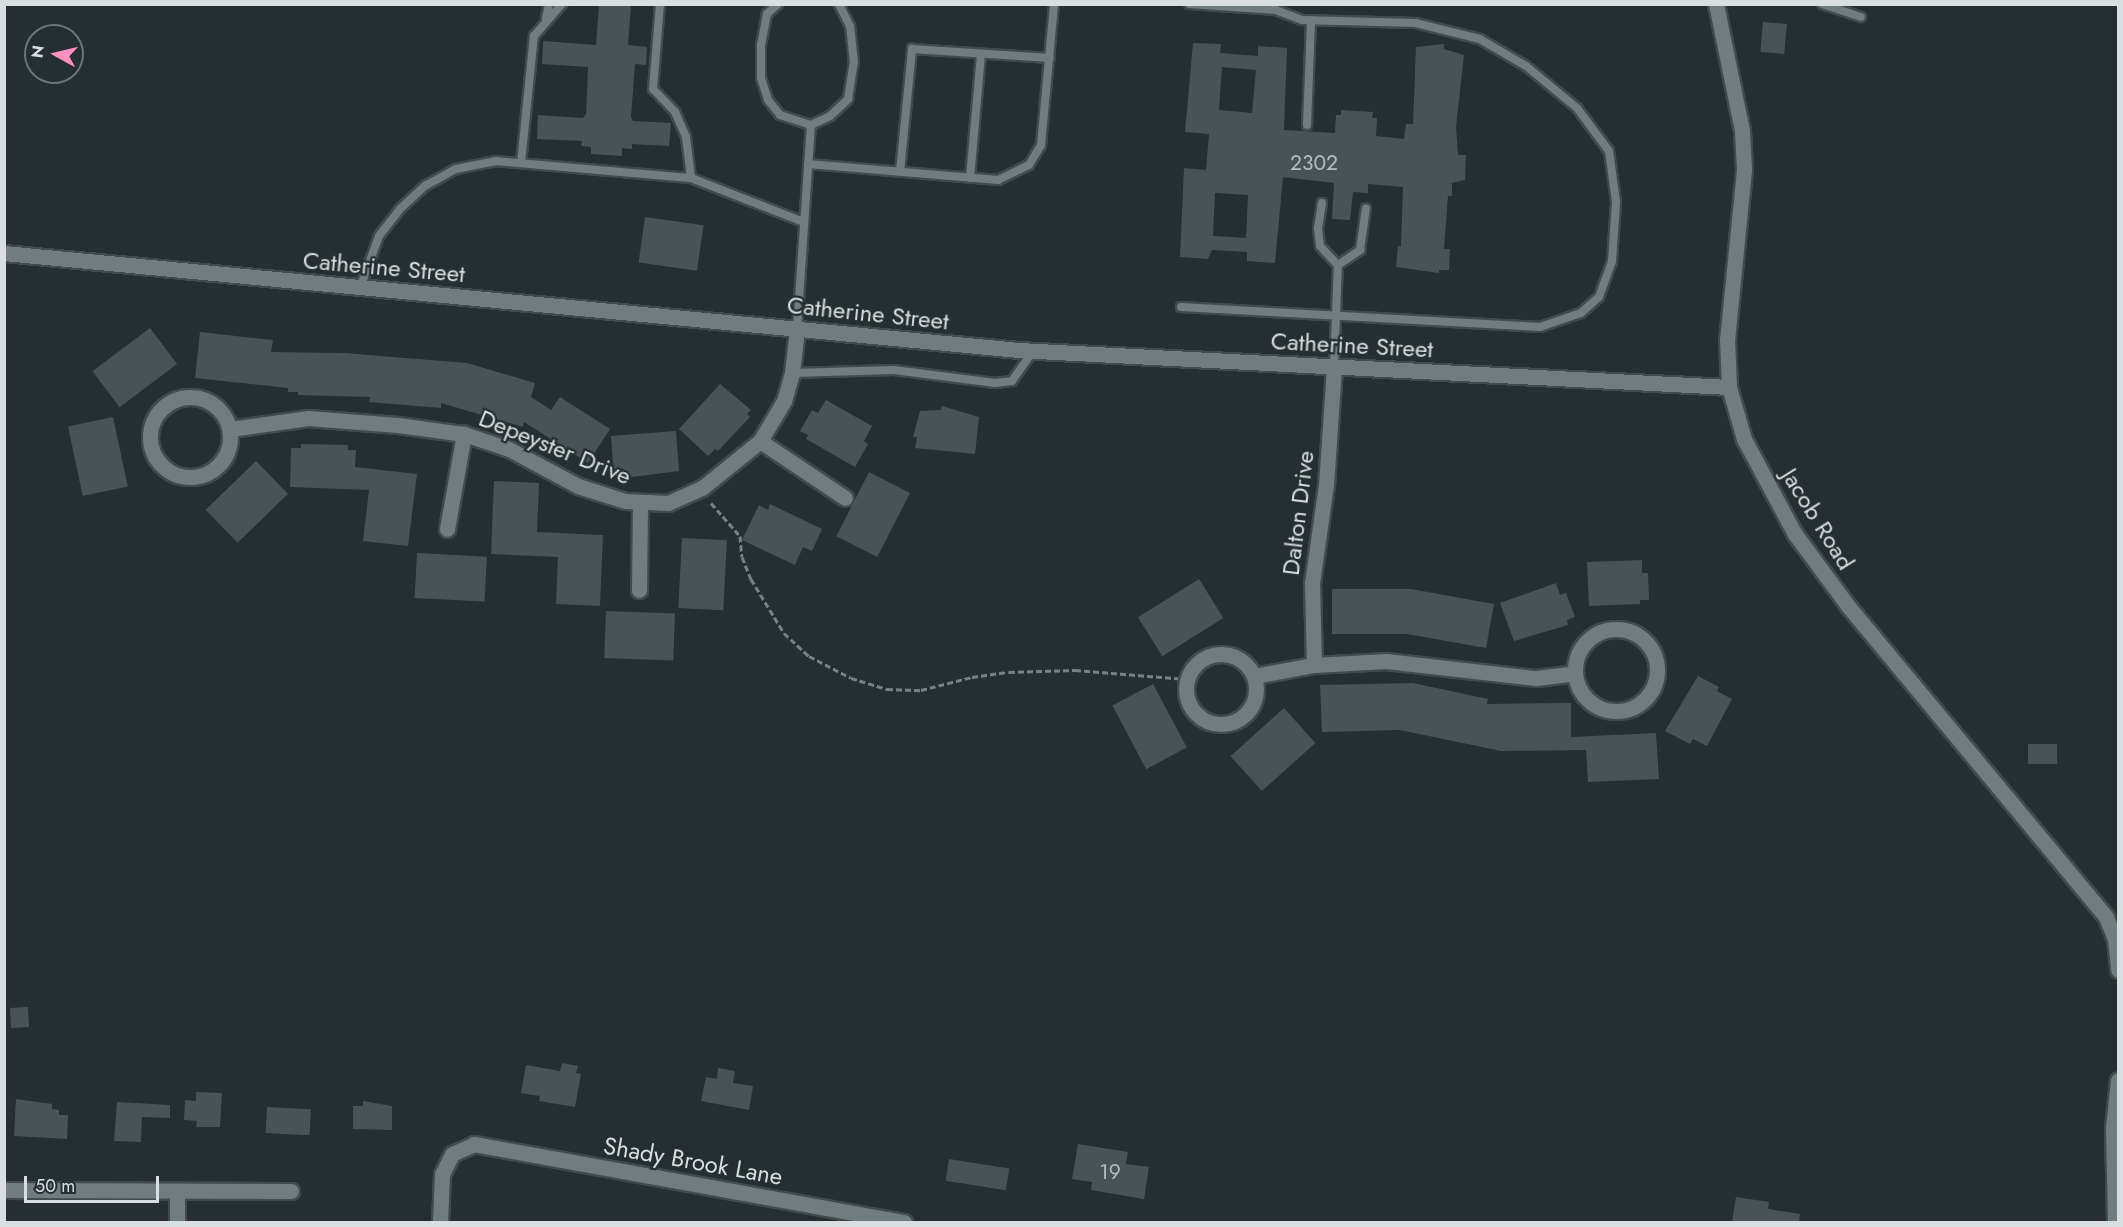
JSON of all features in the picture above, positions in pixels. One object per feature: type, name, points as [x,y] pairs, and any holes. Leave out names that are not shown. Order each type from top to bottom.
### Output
[{"type":"street","name":"Jacob Road","points":[[1716,4],[1742,131],[1744,170],[1727,339],[1729,387],[1744,439],[1795,534],[1856,615],[2106,917],[2115,939],[2118,970]]},
{"type":"street","name":"Catherine Street","points":[[4,253],[1033,351],[1729,387]]},
{"type":"street","name":"Depeyster Drive","points":[[230,429],[308,418],[398,424],[464,434],[509,449],[578,486],[625,501],[668,502],[702,488],[760,441],[784,401],[792,373],[797,329]]},
{"type":"street","name":"Dalton Drive","points":[[1314,665],[1312,583],[1326,485],[1334,367]]},
{"type":"street","points":[[183,397],[198,397],[213,403],[224,414],[230,429],[230,445],[224,460],[213,471],[198,477],[182,477],[168,471],[150,445],[156,414],[168,403],[183,397]]},
{"type":"street","points":[[447,529],[464,434]]},
{"type":"street","points":[[760,441],[845,498]]},
{"type":"street","points":[[639,590],[640,502]]},
{"type":"street","points":[[1613,628],[1630,630],[1644,639],[1654,651],[1658,667],[1656,683],[1647,697],[1635,707],[1619,711],[1603,709],[1589,701],[1579,688],[1575,673],[1577,657],[1585,642],[1598,633],[1613,628]]},
{"type":"street","points":[[1216,653],[1242,660],[1254,676],[1255,698],[1249,711],[1225,724],[1199,717],[1185,693],[1186,680],[1192,667],[1216,653]]},
{"type":"street","points":[[1254,676],[1314,665],[1386,660],[1536,678],[1575,673]]},
{"type":"street","points":[[2115,1222],[2113,1128],[2118,1080]]},
{"type":"street","name":"Shady Brook Lane","points":[[440,1222],[442,1174],[452,1154],[474,1144],[904,1222]]},
{"type":"street","points":[[4,1190],[177,1193],[291,1191]]},
{"type":"street","points":[[177,1193],[177,1222]]},
{"type":"lane","points":[[546,20],[549,4]]},
{"type":"lane","points":[[521,164],[534,36],[562,4]]},
{"type":"lane","points":[[660,4],[652,89],[675,112],[683,129],[691,178]]},
{"type":"lane","points":[[778,4],[767,14],[761,45],[761,78],[768,100],[780,115],[811,125],[830,116],[848,99],[854,63],[850,26],[839,4]]},
{"type":"lane","points":[[808,164],[998,180],[1029,165],[1041,145],[1054,4]]},
{"type":"lane","points":[[1181,307],[1540,327],[1581,313],[1599,297],[1612,261],[1616,202],[1609,151],[1577,108],[1526,66],[1480,39],[1416,23],[1311,21],[1276,10],[1188,4]]},
{"type":"lane","points":[[1822,4],[1861,17]]},
{"type":"lane","points":[[1307,125],[1311,21]]},
{"type":"lane","points":[[900,172],[912,50],[1050,58]]},
{"type":"lane","points":[[970,178],[981,54]]},
{"type":"lane","points":[[797,329],[811,125]]},
{"type":"lane","points":[[360,288],[379,236],[425,186],[456,168],[496,161],[691,178],[804,222]]},
{"type":"lane","points":[[1322,203],[1318,229],[1320,246],[1338,266],[1334,315],[1334,367]]},
{"type":"lane","points":[[1338,266],[1360,250],[1366,208]]},
{"type":"lane","points":[[792,373],[894,370],[995,383],[1012,381],[1033,351]]},
{"type":"path","points":[[702,488],[719,515],[740,536],[742,557],[751,579],[784,633],[809,656],[851,678],[887,689],[921,690],[972,677],[1009,672],[1075,670],[1186,680]]},
{"type":"building","points":[[599,4],[631,4],[628,45],[647,47],[646,65],[635,64],[631,117],[633,121],[671,123],[669,146],[632,144],[632,149],[622,148],[622,156],[591,154],[591,147],[581,146],[582,141],[537,139],[538,115],[583,118],[586,114],[588,67],[542,64],[543,41],[596,45]]},
{"type":"building","points":[[1763,22],[1787,24],[1784,54],[1760,52]]},
{"type":"building","points":[[1193,43],[1221,44],[1220,53],[1258,56],[1258,46],[1287,48],[1284,130],[1335,133],[1336,115],[1341,115],[1341,110],[1373,112],[1372,118],[1377,118],[1376,136],[1404,139],[1406,124],[1413,124],[1416,47],[1444,44],[1444,49],[1464,55],[1456,127],[1458,155],[1466,155],[1465,180],[1452,183],[1452,196],[1448,196],[1444,249],[1450,249],[1449,270],[1439,270],[1439,273],[1396,267],[1398,246],[1401,247],[1403,187],[1368,184],[1368,193],[1353,192],[1350,220],[1332,219],[1334,183],[1283,177],[1275,263],[1247,261],[1247,252],[1212,250],[1208,259],[1180,257],[1184,168],[1206,170],[1209,134],[1185,132]],"holes":[[[1222,67],[1256,70],[1252,113],[1219,110]],[[1215,193],[1248,195],[1246,238],[1213,236]]]},
{"type":"building","points":[[645,217],[703,225],[697,271],[639,263]]},
{"type":"building","points":[[150,328],[177,364],[120,407],[92,371]]},
{"type":"building","points":[[200,332],[273,340],[271,352],[344,353],[467,363],[535,383],[531,397],[551,410],[560,397],[610,429],[588,463],[524,422],[523,427],[441,403],[441,408],[369,402],[370,397],[298,395],[298,392],[288,392],[288,388],[195,378]]},
{"type":"building","points":[[720,384],[751,410],[747,414],[750,417],[718,451],[715,449],[708,456],[679,429]]},
{"type":"building","points":[[826,400],[872,426],[864,441],[868,444],[855,467],[806,439],[808,435],[800,431],[812,410],[818,413]]},
{"type":"building","points":[[942,406],[979,417],[975,454],[915,448],[917,437],[913,437],[920,411],[941,410]]},
{"type":"building","points":[[113,417],[128,486],[83,496],[68,427]]},
{"type":"building","points":[[676,431],[679,471],[624,478],[624,475],[614,475],[611,436]]},
{"type":"building","points":[[301,444],[348,445],[348,450],[356,450],[355,467],[417,474],[408,546],[363,541],[369,490],[290,487],[291,448],[301,448]]},
{"type":"building","points":[[256,461],[288,494],[238,543],[206,510]]},
{"type":"building","points":[[869,472],[910,493],[877,557],[836,536]]},
{"type":"building","points":[[494,481],[539,483],[537,532],[603,535],[600,606],[556,604],[558,557],[491,554]]},
{"type":"building","points":[[770,504],[822,529],[812,551],[803,547],[795,565],[742,540],[759,505],[768,510]]},
{"type":"building","points":[[682,538],[727,540],[723,610],[678,608]]},
{"type":"building","points":[[417,553],[487,557],[485,602],[415,598]]},
{"type":"building","points":[[1642,560],[1642,573],[1648,573],[1649,600],[1640,600],[1640,604],[1589,606],[1587,562]]},
{"type":"building","points":[[1199,579],[1223,618],[1162,656],[1138,617]]},
{"type":"building","points":[[1556,583],[1560,595],[1566,593],[1575,617],[1567,620],[1568,625],[1514,641],[1500,603]]},
{"type":"building","points":[[1332,589],[1411,589],[1494,604],[1486,648],[1407,634],[1332,634]]},
{"type":"building","points":[[606,611],[675,613],[673,660],[604,658]]},
{"type":"building","points":[[1698,676],[1719,687],[1717,691],[1732,699],[1707,746],[1693,739],[1690,744],[1665,731]]},
{"type":"building","points":[[1413,683],[1488,699],[1487,704],[1571,703],[1571,737],[1656,733],[1659,779],[1588,782],[1586,750],[1501,751],[1400,730],[1322,732],[1320,685]]},
{"type":"building","points":[[1153,684],[1187,748],[1146,769],[1112,706]]},
{"type":"building","points":[[1284,708],[1315,743],[1262,791],[1230,756]]},
{"type":"building","points":[[2028,744],[2057,744],[2057,764],[2028,764]]},
{"type":"building","points":[[28,1007],[29,1027],[11,1028],[10,1008]]},
{"type":"building","points":[[562,1063],[578,1066],[576,1073],[581,1074],[575,1107],[539,1101],[540,1096],[521,1093],[526,1065],[560,1071]]},
{"type":"building","points":[[718,1068],[735,1071],[733,1083],[753,1086],[749,1110],[701,1101],[706,1077],[717,1079]]},
{"type":"building","points":[[196,1092],[222,1093],[220,1127],[196,1127],[197,1121],[184,1120],[185,1100],[196,1101]]},
{"type":"building","points":[[16,1099],[52,1104],[52,1109],[59,1110],[59,1115],[68,1115],[67,1139],[14,1136]]},
{"type":"building","points":[[363,1101],[392,1106],[392,1130],[353,1129],[353,1106],[363,1106]]},
{"type":"building","points":[[117,1102],[170,1105],[170,1118],[142,1117],[141,1142],[114,1141]]},
{"type":"building","points":[[267,1107],[311,1109],[310,1135],[266,1133]]},
{"type":"building","points":[[1078,1144],[1128,1152],[1126,1164],[1149,1167],[1144,1199],[1091,1190],[1092,1182],[1072,1179]]},
{"type":"building","points":[[949,1159],[1009,1169],[1006,1190],[946,1181]]},
{"type":"building","points":[[1736,1197],[1769,1202],[1768,1209],[1800,1214],[1799,1222],[1732,1222]]}]
